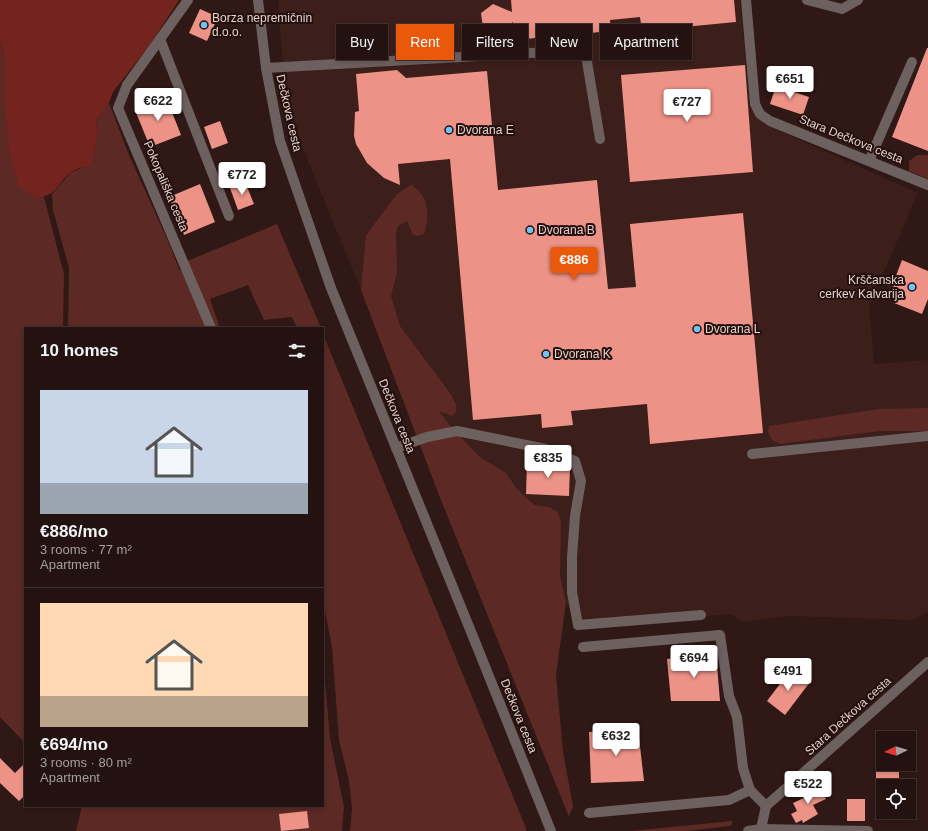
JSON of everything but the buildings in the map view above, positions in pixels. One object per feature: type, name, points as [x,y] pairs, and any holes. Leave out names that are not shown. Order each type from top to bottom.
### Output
[{"type":"street","name":"Pokopališka cesta","points":[[188,0],[127,85],[118,108],[211,327]]},
{"type":"street","name":"Dečkova cesta","points":[[258,0],[266,68],[280,141],[331,288],[551,831]]},
{"type":"street","name":"Stara Dečkova cesta","points":[[746,0],[755,104],[760,114],[770,120],[928,185]]},
{"type":"street","points":[[807,0],[842,9],[858,0]]},
{"type":"street","points":[[160,39],[229,216]]},
{"type":"street","points":[[266,68],[585,50],[600,139]]},
{"type":"street","points":[[869,161],[912,62]]},
{"type":"street","points":[[396,448],[427,436],[457,431],[546,449],[576,461],[582,481],[575,516],[572,557],[572,592],[578,625],[701,615]]},
{"type":"street","points":[[752,454],[928,436]]},
{"type":"street","points":[[583,646],[720,635],[729,696],[737,717],[744,768],[750,790],[766,806],[761,829]]},
{"type":"street","name":"Stara Dečkova cesta","points":[[766,806],[928,662]]},
{"type":"street","points":[[589,813],[728,800],[750,790]]},
{"type":"street","points":[[748,831],[761,829],[868,831]]},
{"type":"shaded area","points":[[0,0],[179,0],[149,46],[113,92],[109,103],[96,121],[98,131],[92,165],[73,171],[66,176],[53,192],[43,197],[36,198],[19,186],[9,151],[5,98],[5,59],[0,42]]},
{"type":"shaded area","points":[[278,0],[740,0],[750,108],[762,123],[918,193],[869,307],[874,364],[928,360],[928,612],[913,620],[790,616],[742,622],[731,614],[578,625],[566,603],[439,495],[361,290],[301,144],[284,81]]},
{"type":"shaded area","points":[[0,42],[5,59],[5,98],[36,198],[44,197],[64,274],[63,327],[24,327],[24,742],[0,717]]},
{"type":"shaded area","points":[[109,103],[129,155],[180,271],[189,268],[187,261],[277,224],[321,327],[297,327],[292,317],[264,320],[248,285],[210,299],[220,327],[68,327],[69,268],[53,210],[52,194],[71,172],[92,164],[98,131],[96,121]]},
{"type":"shaded area","points":[[917,155],[928,155],[928,179],[909,171],[909,161]]},
{"type":"shaded area","points":[[411,185],[417,189],[425,200],[427,220],[424,234],[418,236],[413,235],[407,221],[398,226],[396,233],[397,273],[391,296],[400,326],[450,393],[456,404],[456,412],[452,416],[439,411],[453,429],[480,457],[506,473],[517,489],[534,505],[549,507],[558,512],[561,522],[560,576],[566,603],[556,675],[563,752],[573,806],[569,817],[439,495],[361,290],[366,235],[397,194]]},
{"type":"shaded area","points":[[324,336],[526,831],[350,831],[352,808],[349,781],[339,740],[332,647],[324,607]]},
{"type":"shaded area","points":[[928,408],[928,431],[880,431],[780,444],[772,440],[768,432],[769,426],[878,409]]},
{"type":"shaded area","points":[[324,669],[330,738],[344,807],[342,831],[76,831],[82,807],[324,807]]},
{"type":"shaded area","points":[[733,820],[731,826],[686,831],[631,831],[732,821]]},
{"type":"place","name":"Borza nepremičnin d.o.o.","points":[[204,25]]},
{"type":"place","name":"Dvorana E","points":[[449,130]]},
{"type":"place","name":"Dvorana B","points":[[530,230]]},
{"type":"place","name":"Krščanska cerkev Kalvarija","points":[[912,287]]},
{"type":"place","name":"Dvorana L","points":[[697,329]]},
{"type":"place","name":"Dvorana K","points":[[546,354]]}]
